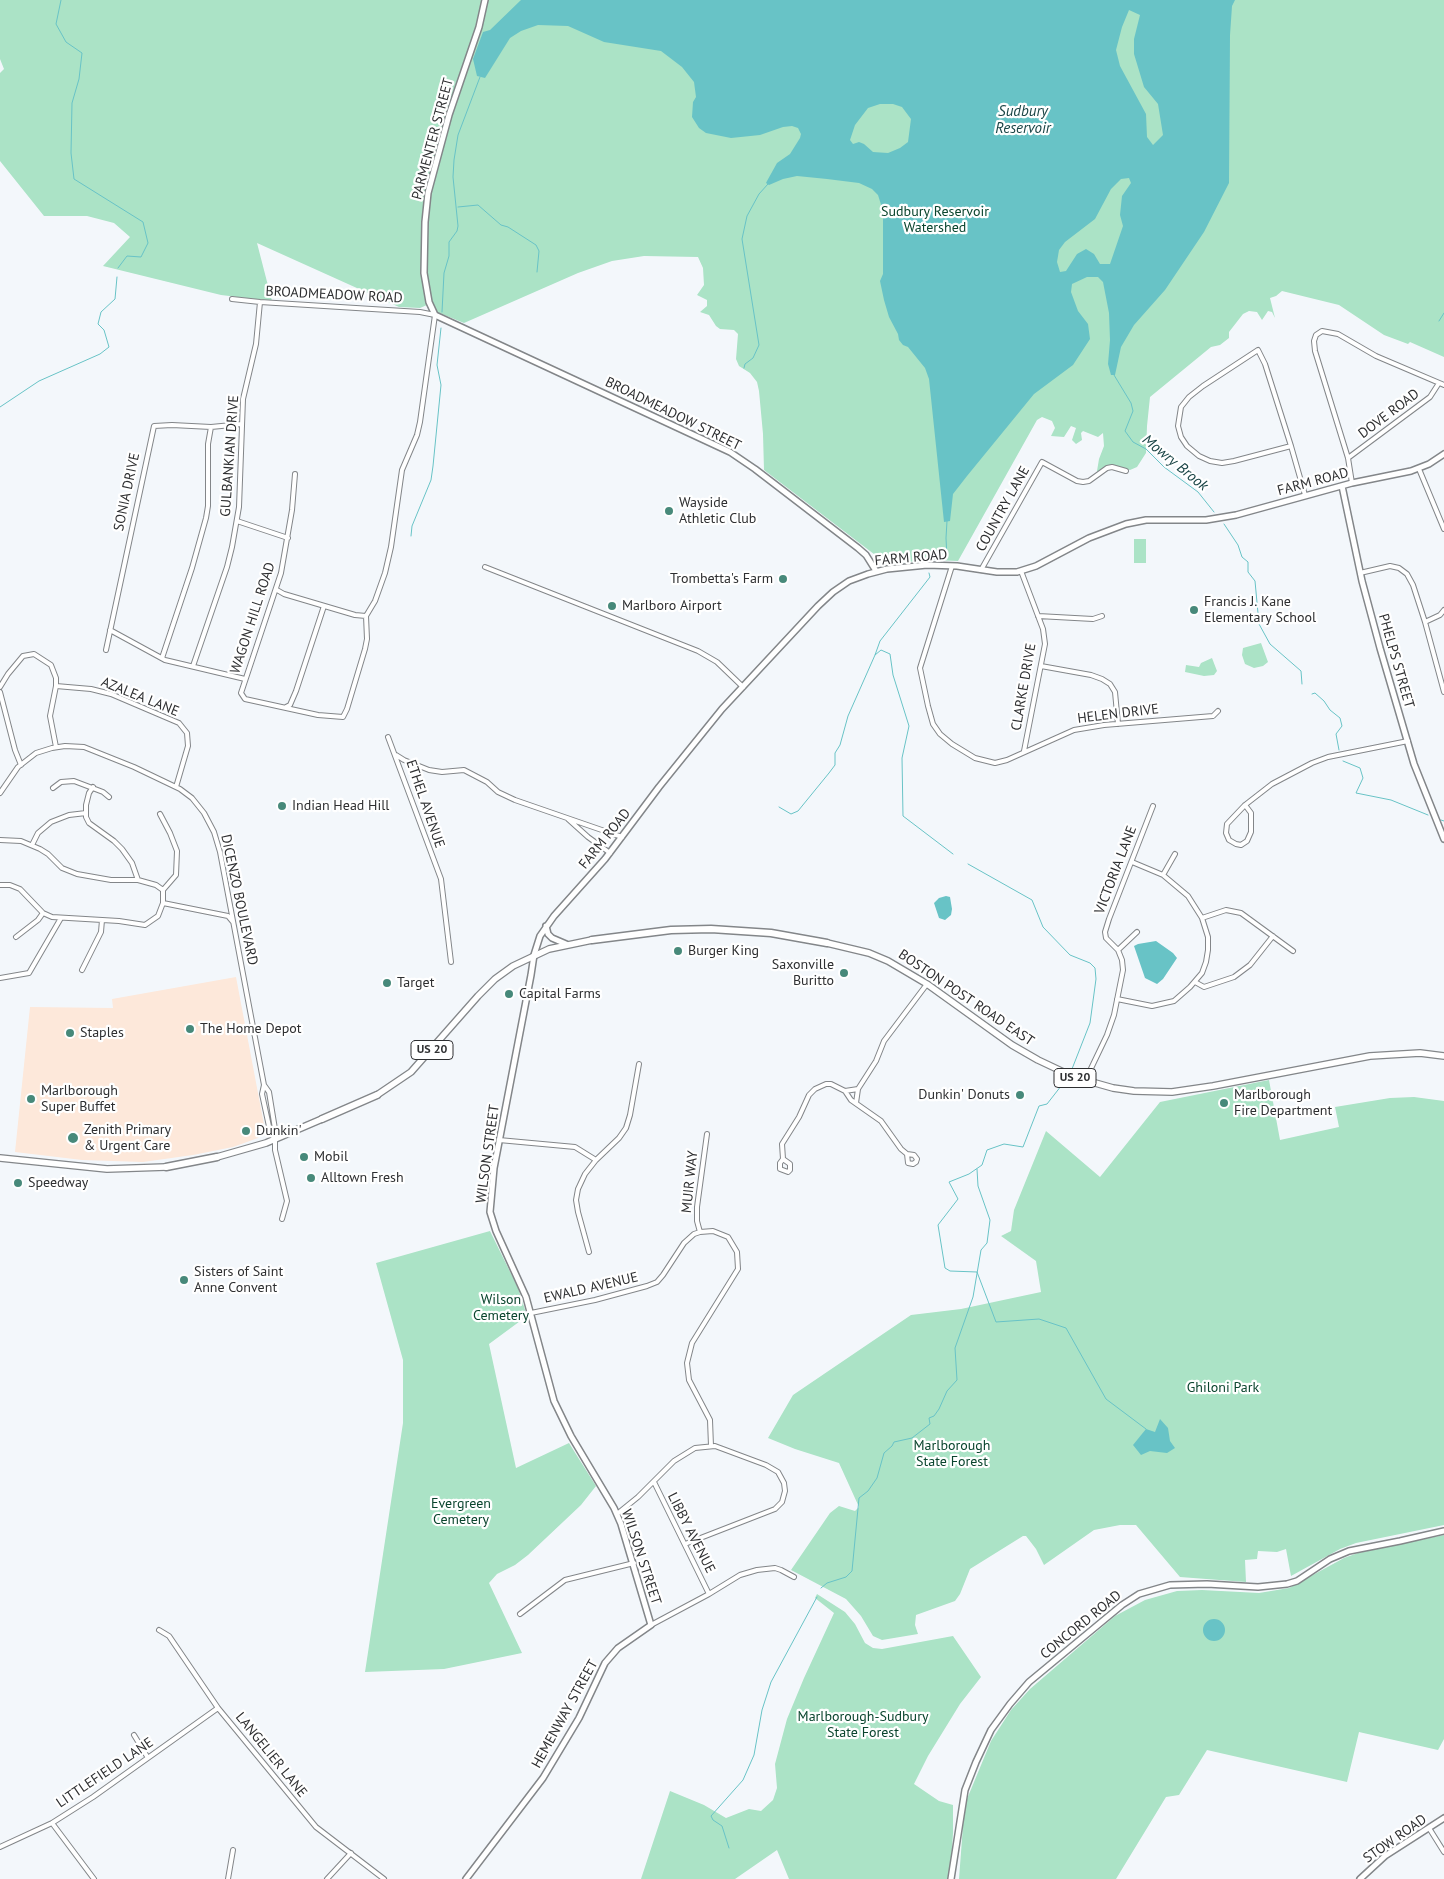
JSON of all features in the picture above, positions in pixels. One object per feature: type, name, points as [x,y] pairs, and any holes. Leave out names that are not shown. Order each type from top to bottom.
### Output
[{"type":"highway","name":"BOSTON POST ROAD EAST","points":[[592,940],[671,930],[706,929],[771,933],[827,942]]},
{"type":"highway","name":"BOSTON POST ROAD EAST","points":[[322,1119],[377,1095]]},
{"type":"highway","name":"BOSTON POST ROAD EAST","points":[[166,1167],[217,1157]]},
{"type":"main road","name":"BOSTON POST ROAD EAST","points":[[377,1095],[411,1072],[495,979],[513,966],[566,944],[592,940]]},
{"type":"main road","name":"BOSTON POST ROAD EAST","points":[[827,942],[869,953],[888,961],[927,984],[1021,1050],[1056,1070],[1085,1081],[1122,1089],[1164,1092],[1213,1086],[1370,1056],[1420,1053],[1444,1056]]},
{"type":"main road","name":"BOSTON POST ROAD EAST","points":[[217,1157],[275,1140],[322,1119]]},
{"type":"main road","name":"BOSTON POST ROAD EAST","points":[[0,1158],[107,1169],[166,1167]]},
{"type":"street","name":"PARMENTER STREET","points":[[435,315],[429,302],[424,272],[428,192],[449,115],[479,27],[485,0]]},
{"type":"street","name":"BROADMEADOW ROAD","points":[[232,299],[420,312],[435,315]]},
{"type":"street","name":"GULBANKIAN DRIVE","points":[[193,666],[227,567],[237,521],[243,399],[256,344],[260,302]]},
{"type":"street","name":"BROADMEADOW STREET","points":[[435,315],[730,452],[858,548],[869,559],[876,571]]},
{"type":"street","points":[[277,590],[355,615],[366,616],[375,601],[385,573],[391,547],[402,470],[417,435],[420,422],[435,315]]},
{"type":"street","points":[[1352,483],[1348,458],[1315,351],[1314,341],[1316,335],[1322,331],[1338,334],[1376,356],[1442,384]]},
{"type":"street","points":[[1291,446],[1234,461],[1222,463],[1210,461],[1199,456],[1187,446],[1181,437],[1178,426],[1181,407],[1189,397],[1258,350],[1265,364],[1291,446],[1305,495]]},
{"type":"street","name":"DOVE ROAD","points":[[1348,458],[1430,397],[1442,384]]},
{"type":"street","name":"SONIA DRIVE","points":[[106,650],[154,426],[211,427],[242,424]]},
{"type":"street","points":[[162,658],[192,568],[206,518],[208,506],[208,444],[211,427]]},
{"type":"street","name":"FARM ROAD","points":[[534,956],[540,936],[557,911],[610,852],[696,739],[833,592],[849,581],[876,571],[927,565],[1007,573],[1021,571],[1045,562],[1093,536],[1126,524],[1146,520],[1216,518],[1352,483],[1419,469],[1444,454]]},
{"type":"street","name":"COUNTRY LANE","points":[[981,570],[1042,462],[1077,481],[1083,482],[1089,481],[1107,468],[1112,467],[1126,471]]},
{"type":"street","points":[[1419,469],[1444,529]]},
{"type":"street","name":"WAGON HILL ROAD","points":[[295,474],[288,538],[277,590],[241,693],[245,699],[318,715],[343,717],[368,639],[366,616]]},
{"type":"street","name":"PHELPS STREET","points":[[1342,486],[1360,573],[1380,648],[1418,773],[1444,839]]},
{"type":"street","points":[[237,521],[288,538]]},
{"type":"street","name":"HELEN DRIVE","points":[[952,566],[920,668],[933,724],[940,734],[952,744],[986,762],[995,763],[1074,730],[1118,724],[1213,716],[1218,711]]},
{"type":"street","points":[[1360,573],[1390,566],[1399,568],[1407,574],[1413,585],[1425,622],[1444,692]]},
{"type":"street","points":[[485,567],[698,651],[717,662],[743,687]]},
{"type":"street","name":"CLARKE DRIVE","points":[[1021,571],[1038,616],[1045,644],[1024,751]]},
{"type":"street","points":[[286,707],[290,705],[296,691],[324,606]]},
{"type":"street","points":[[1425,622],[1440,615],[1444,610]]},
{"type":"street","points":[[1038,616],[1093,619],[1102,616]]},
{"type":"street","points":[[110,630],[162,658],[245,679]]},
{"type":"street","points":[[0,687],[16,662],[28,654],[40,656],[51,665],[56,678],[50,716],[56,747]]},
{"type":"street","points":[[1041,666],[1091,675],[1110,684],[1115,692],[1118,724]]},
{"type":"street","name":"AZALEA LANE","points":[[56,686],[91,689],[111,694],[179,723],[186,733],[188,746],[176,786]]},
{"type":"street","points":[[0,692],[15,750],[21,765]]},
{"type":"street","name":"ETHEL AVENUE","points":[[388,737],[441,879],[450,962]]},
{"type":"street","points":[[1245,805],[1251,813],[1251,832],[1249,838],[1241,845],[1230,840],[1226,833],[1227,824],[1245,805],[1272,784],[1312,763],[1328,757],[1408,741]]},
{"type":"street","name":"DICENZO BOULEVARD","points":[[0,791],[21,765],[36,753],[56,747],[84,747],[176,786],[192,798],[204,813],[214,832],[220,852],[264,1085],[262,1094],[270,1131],[275,1140]]},
{"type":"street","points":[[396,755],[415,765],[438,771],[464,770],[487,782],[498,792],[622,837]]},
{"type":"street","points":[[53,788],[57,784],[74,781],[103,792],[109,798]]},
{"type":"street","points":[[93,788],[86,800],[86,812],[89,823],[114,841],[129,857],[138,880]]},
{"type":"street","name":"VICTORIA LANE","points":[[1085,1081],[1107,1035],[1123,970],[1118,950],[1106,938],[1105,932],[1153,806]]},
{"type":"street","points":[[32,845],[38,834],[51,822],[86,812]]},
{"type":"street","points":[[0,885],[10,885],[20,889],[43,914],[60,918],[145,925],[152,922],[158,916],[163,903],[163,890],[176,875],[177,851],[160,814]]},
{"type":"street","points":[[566,817],[610,852]]},
{"type":"street","points":[[0,840],[13,840],[32,845],[45,851],[62,868],[72,873],[101,879],[138,880],[156,885],[163,890]]},
{"type":"street","points":[[1163,875],[1175,854]]},
{"type":"street","points":[[1117,999],[1139,1004],[1162,1004],[1174,1000],[1195,982],[1202,973],[1208,950],[1208,937],[1202,918],[1188,896],[1163,875],[1132,862]]},
{"type":"street","points":[[163,903],[228,916],[233,922]]},
{"type":"street","points":[[1202,918],[1218,911],[1241,913],[1293,951]]},
{"type":"street","points":[[16,937],[43,914]]},
{"type":"street","points":[[0,978],[29,973],[60,918]]},
{"type":"street","points":[[82,970],[101,932],[102,920]]},
{"type":"street","points":[[546,926],[548,934],[552,938],[566,944]]},
{"type":"street","points":[[1118,950],[1137,932]]},
{"type":"street","points":[[1195,982],[1204,987],[1234,978],[1250,965],[1273,936]]},
{"type":"street","name":"WILSON STREET","points":[[534,956],[492,1182],[490,1212],[496,1231],[520,1283],[531,1313],[549,1384],[558,1410],[575,1445],[617,1514],[625,1533],[651,1625]]},
{"type":"street","points":[[856,1104],[858,1089],[876,1061],[884,1041],[927,984]]},
{"type":"street","points":[[589,1252],[579,1220],[576,1200],[578,1189],[596,1160],[619,1138],[626,1128],[639,1064]]},
{"type":"street","points":[[783,1159],[782,1144],[814,1089],[831,1084],[845,1091],[858,1089]]},
{"type":"street","name":"DICENZO BOULEVARD","points":[[264,1085],[269,1092],[276,1129],[275,1140]]},
{"type":"street","points":[[845,1091],[848,1097],[856,1104],[881,1121],[901,1149],[907,1154]]},
{"type":"street","name":"MUIR WAY","points":[[700,1232],[697,1221],[707,1134]]},
{"type":"street","points":[[275,1140],[275,1150],[287,1201],[282,1219]]},
{"type":"street","points":[[500,1140],[575,1147],[596,1160]]},
{"type":"street","points":[[700,1232],[718,1232],[728,1238],[736,1248],[739,1260],[738,1269],[692,1343],[688,1355],[687,1371],[689,1380],[710,1420],[711,1446]]},
{"type":"street","name":"EWALD AVENUE","points":[[531,1313],[595,1300],[654,1284],[667,1271],[689,1238],[700,1232]]},
{"type":"street","points":[[617,1514],[654,1482],[674,1461],[687,1452],[703,1446],[711,1446],[752,1459],[778,1472],[784,1483],[785,1491],[782,1502],[775,1509],[685,1544]]},
{"type":"street","name":"LIBBY AVENUE","points":[[654,1482],[710,1594]]},
{"type":"street","name":"CONCORD ROAD","points":[[951,1879],[965,1790],[992,1730],[1010,1704],[1029,1682],[1122,1605],[1139,1594],[1170,1585],[1218,1584],[1258,1587],[1287,1584],[1297,1580],[1330,1559],[1348,1551],[1444,1531]]},
{"type":"street","points":[[520,1614],[565,1580],[634,1563]]},
{"type":"street","name":"HEMENWAY STREET","points":[[466,1879],[543,1778],[576,1722],[605,1663],[618,1648],[651,1625],[710,1594],[740,1575],[769,1568],[782,1570],[794,1576]]},
{"type":"street","name":"LANGELIER LANE","points":[[159,1630],[168,1636],[218,1708],[316,1827],[384,1879]]},
{"type":"street","name":"LITTLEFIELD LANE","points":[[0,1847],[52,1823],[93,1797],[218,1708]]},
{"type":"street","points":[[134,1735],[148,1758]]},
{"type":"street","name":"STOW ROAD","points":[[1360,1879],[1385,1856],[1444,1818]]},
{"type":"street","points":[[52,1823],[94,1879]]},
{"type":"street","points":[[1429,1828],[1444,1852]]},
{"type":"street","points":[[228,1879],[233,1850]]},
{"type":"street","points":[[327,1879],[351,1854]]},
{"type":"shaded area","points":[[236,977],[265,1130],[258,1138],[233,1147],[143,1162],[82,1160],[15,1152],[30,1007],[113,1008],[112,999]]},
{"type":"green space","name":"Sudbury Reservoir Watershed","points":[[0,0],[1444,0],[1444,357],[1410,342],[1408,344],[1384,335],[1339,305],[1282,291],[1270,298],[1275,318],[1272,312],[1268,311],[1262,320],[1257,312],[1249,311],[1243,314],[1229,332],[1229,338],[1220,345],[1211,347],[1150,397],[1146,453],[1137,467],[1130,470],[1108,465],[1100,472],[1097,471],[1104,446],[1103,433],[1098,437],[1083,431],[1081,433],[1082,440],[1076,444],[1072,440],[1076,428],[1071,426],[1064,437],[1051,436],[1055,428],[1052,421],[1042,417],[1037,420],[958,561],[933,560],[894,563],[883,561],[764,470],[763,434],[757,382],[750,373],[739,366],[736,359],[738,334],[734,330],[720,329],[709,315],[700,312],[707,306],[707,300],[697,295],[704,285],[703,268],[698,257],[644,256],[612,261],[578,273],[464,323],[437,312],[435,308],[427,305],[420,308],[399,307],[257,243],[272,301],[221,295],[103,266],[130,237],[114,223],[87,216],[44,216],[0,161],[0,73],[4,69],[0,59]]},
{"type":"green space","points":[[1134,539],[1146,539],[1146,563],[1134,563]]},
{"type":"green space","points":[[1261,643],[1268,662],[1263,666],[1254,668],[1245,664],[1242,655],[1243,648]]},
{"type":"green space","points":[[1212,658],[1217,671],[1214,675],[1204,676],[1185,672],[1186,665],[1199,667],[1201,663]]},
{"type":"green space","points":[[1269,1080],[1280,1140],[1339,1127],[1335,1107],[1390,1098],[1414,1097],[1444,1101],[1444,1525],[1356,1543],[1340,1549],[1291,1576],[1286,1549],[1277,1552],[1258,1551],[1257,1559],[1245,1560],[1246,1582],[1180,1577],[1136,1525],[1120,1525],[1094,1530],[1044,1565],[1036,1549],[1026,1536],[1023,1536],[970,1569],[960,1594],[955,1601],[916,1615],[915,1625],[918,1634],[882,1640],[873,1636],[861,1616],[846,1599],[791,1570],[830,1513],[839,1506],[855,1511],[859,1507],[839,1463],[768,1438],[793,1395],[911,1315],[961,1309],[1041,1292],[1036,1261],[1001,1236],[1011,1231],[1014,1210],[1046,1131],[1100,1177],[1160,1102]]},
{"type":"green space","name":"Evergreen Cemetery","points":[[490,1231],[518,1288],[527,1316],[489,1344],[516,1468],[569,1443],[596,1486],[581,1505],[528,1555],[515,1565],[497,1574],[489,1583],[522,1653],[444,1669],[365,1672],[403,1423],[403,1360],[376,1263]]},
{"type":"green space","points":[[1444,1535],[1444,1739],[1438,1750],[1359,1732],[1347,1782],[1207,1750],[1179,1795],[1166,1797],[1116,1879],[959,1879],[965,1799],[967,1799],[991,1741],[1011,1710],[1030,1689],[1115,1616],[1145,1600],[1177,1591],[1202,1590],[1259,1593],[1289,1588],[1344,1558],[1358,1553]]},
{"type":"green space","name":"Marlborough-Sudbury State Forest","points":[[817,1594],[845,1612],[855,1624],[865,1643],[873,1648],[882,1649],[953,1636],[981,1677],[960,1704],[928,1756],[914,1784],[939,1801],[953,1805],[950,1879],[789,1879],[777,1850],[735,1879],[641,1879],[670,1791],[704,1805],[726,1818],[749,1809],[761,1811],[773,1800],[777,1788],[775,1764],[787,1719],[834,1613],[815,1598]]},
{"type":"water","name":"Sudbury Reservoir","points":[[521,0],[1235,0],[1232,6],[1230,35],[1229,183],[1204,232],[1165,290],[1134,325],[1121,347],[1115,375],[1111,375],[1108,364],[1110,340],[1109,313],[1103,282],[1098,277],[1087,277],[1072,284],[1071,292],[1078,311],[1088,324],[1090,339],[1073,365],[1034,394],[967,476],[953,494],[950,521],[944,522],[929,379],[925,368],[908,347],[899,340],[889,317],[880,281],[883,274],[883,211],[878,195],[872,189],[859,183],[797,176],[769,185],[766,183],[777,163],[790,154],[800,138],[801,134],[798,128],[792,126],[783,127],[760,135],[731,138],[706,133],[699,128],[692,117],[693,102],[696,97],[694,82],[682,67],[661,51],[604,42],[568,26],[538,25],[521,31],[510,38],[485,78],[477,76],[473,59],[483,32],[490,30]],"holes":[[[1129,10],[1140,15],[1134,39],[1134,54],[1144,87],[1158,104],[1163,135],[1153,145],[1147,137],[1146,114],[1120,66],[1116,50]],[[880,104],[893,104],[902,107],[911,119],[908,142],[888,153],[873,152],[859,142],[853,144],[850,140],[855,125],[868,108]],[[1129,178],[1131,183],[1122,196],[1120,215],[1123,226],[1110,264],[1100,264],[1094,254],[1086,249],[1077,254],[1066,271],[1060,272],[1057,262],[1059,250],[1065,242],[1095,219],[1111,189],[1121,179]]]},
{"type":"water","points":[[950,897],[952,909],[951,915],[945,920],[939,918],[934,903],[939,898]]},
{"type":"water","points":[[1156,941],[1177,958],[1163,979],[1157,984],[1145,978],[1134,946]]},
{"type":"water","points":[[1160,1419],[1168,1428],[1170,1441],[1175,1448],[1167,1453],[1150,1451],[1141,1455],[1133,1445],[1146,1429],[1155,1432]]},
{"type":"water","points":[[1214,1619],[1222,1622],[1225,1630],[1222,1638],[1214,1641],[1206,1638],[1203,1630],[1206,1622]]},
{"type":"waterway","points":[[61,0],[56,24],[66,42],[82,53],[79,79],[72,103],[71,153],[74,179],[143,222],[148,243],[141,257],[127,256],[118,268]]},
{"type":"waterway","points":[[442,312],[444,273],[449,256],[449,242],[457,231],[458,226],[453,177],[458,135],[480,77]]},
{"type":"waterway","points":[[744,368],[745,364],[753,358],[759,345],[742,239],[747,216],[759,194],[768,184]]},
{"type":"waterway","points":[[458,207],[478,205],[501,225],[508,227],[536,245],[539,251],[537,272]]},
{"type":"waterway","points":[[0,407],[39,381],[100,354],[109,347],[104,330],[98,324],[101,312],[115,299],[117,277]]},
{"type":"waterway","points":[[1439,321],[1444,313]]},
{"type":"waterway","points":[[411,536],[412,526],[431,480],[441,385],[437,365],[441,328]]},
{"type":"waterway","name":"Mowry Brook","points":[[1114,375],[1131,403],[1133,411],[1125,431],[1133,442],[1146,449],[1164,467],[1198,492],[1214,512]]},
{"type":"waterway","points":[[947,521],[947,558]]},
{"type":"waterway","name":"Mowry Brook","points":[[1224,524],[1238,545],[1242,557],[1248,562],[1248,572],[1255,581],[1259,624],[1270,644],[1301,671],[1302,684]]},
{"type":"waterway","points":[[929,573],[930,577],[880,641],[875,655],[881,650],[890,654],[893,675],[909,726],[902,758],[903,816],[953,854]]},
{"type":"waterway","points":[[779,807],[791,814],[798,811],[835,765],[835,753],[840,745],[848,716],[875,655]]},
{"type":"waterway","name":"Mowry Brook","points":[[1312,694],[1315,693],[1340,718],[1342,726],[1336,734],[1339,750]]},
{"type":"waterway","name":"Mowry Brook","points":[[1343,761],[1360,768],[1363,778],[1356,793],[1391,800],[1428,815]]},
{"type":"waterway","points":[[968,864],[1032,900],[1043,927],[1070,955],[1090,963],[1095,968],[1096,979],[1090,1023],[1072,1069]]},
{"type":"waterway","points":[[1065,1081],[1047,1104],[1039,1106],[1023,1147],[1004,1144],[987,1150],[982,1165],[969,1174],[949,1182],[958,1199],[938,1225],[945,1268],[950,1271],[977,1272],[996,1322],[1039,1319],[1066,1328],[1106,1399],[1146,1429]]},
{"type":"waterway","points":[[821,1588],[827,1583],[846,1577],[852,1571],[859,1498],[868,1491],[877,1478],[884,1453],[894,1442],[912,1438],[930,1424],[929,1418],[934,1416],[947,1391],[957,1380],[955,1348],[973,1297],[981,1250],[987,1243],[990,1220],[978,1186],[977,1169]]},
{"type":"waterway","points":[[729,1848],[722,1826],[713,1820],[711,1816],[743,1780],[754,1755],[762,1710],[771,1682],[817,1597]]},
{"type":"place","name":"Wayside Athletic Club","points":[[669,511]]},
{"type":"place","name":"Trombetta's Farm","points":[[783,579]]},
{"type":"place","name":"Marlboro Airport","points":[[612,606]]},
{"type":"place","name":"Francis J. Kane Elementary School","points":[[1194,610]]},
{"type":"place","name":"Indian Head Hill","points":[[282,806]]},
{"type":"place","name":"Burger King","points":[[678,951]]},
{"type":"place","name":"Saxonville Buritto","points":[[844,973]]},
{"type":"place","name":"Target","points":[[387,983]]},
{"type":"place","name":"Capital Farms","points":[[509,994]]},
{"type":"place","name":"The Home Depot","points":[[190,1029]]},
{"type":"place","name":"Staples","points":[[70,1033]]},
{"type":"place","name":"Dunkin' Donuts","points":[[1020,1095]]},
{"type":"place","name":"Marlborough Super Buffet","points":[[31,1099]]},
{"type":"place","name":"Marlborough Fire Department","points":[[1224,1103]]},
{"type":"place","name":"Dunkin'","points":[[246,1131]]},
{"type":"place","name":"Zenith Primary & Urgent Care","points":[[73,1138]]},
{"type":"place","name":"Mobil","points":[[304,1157]]},
{"type":"place","name":"Alltown Fresh","points":[[311,1178]]},
{"type":"place","name":"Speedway","points":[[18,1183]]},
{"type":"place","name":"Sisters of Saint Anne Convent","points":[[184,1280]]},
{"type":"park label","name":"Wilson Cemetery","points":[[501,1308]]},
{"type":"park label","name":"Ghiloni Park","points":[[1223,1388]]},
{"type":"park label","name":"Marlborough State Forest","points":[[952,1454]]}]
